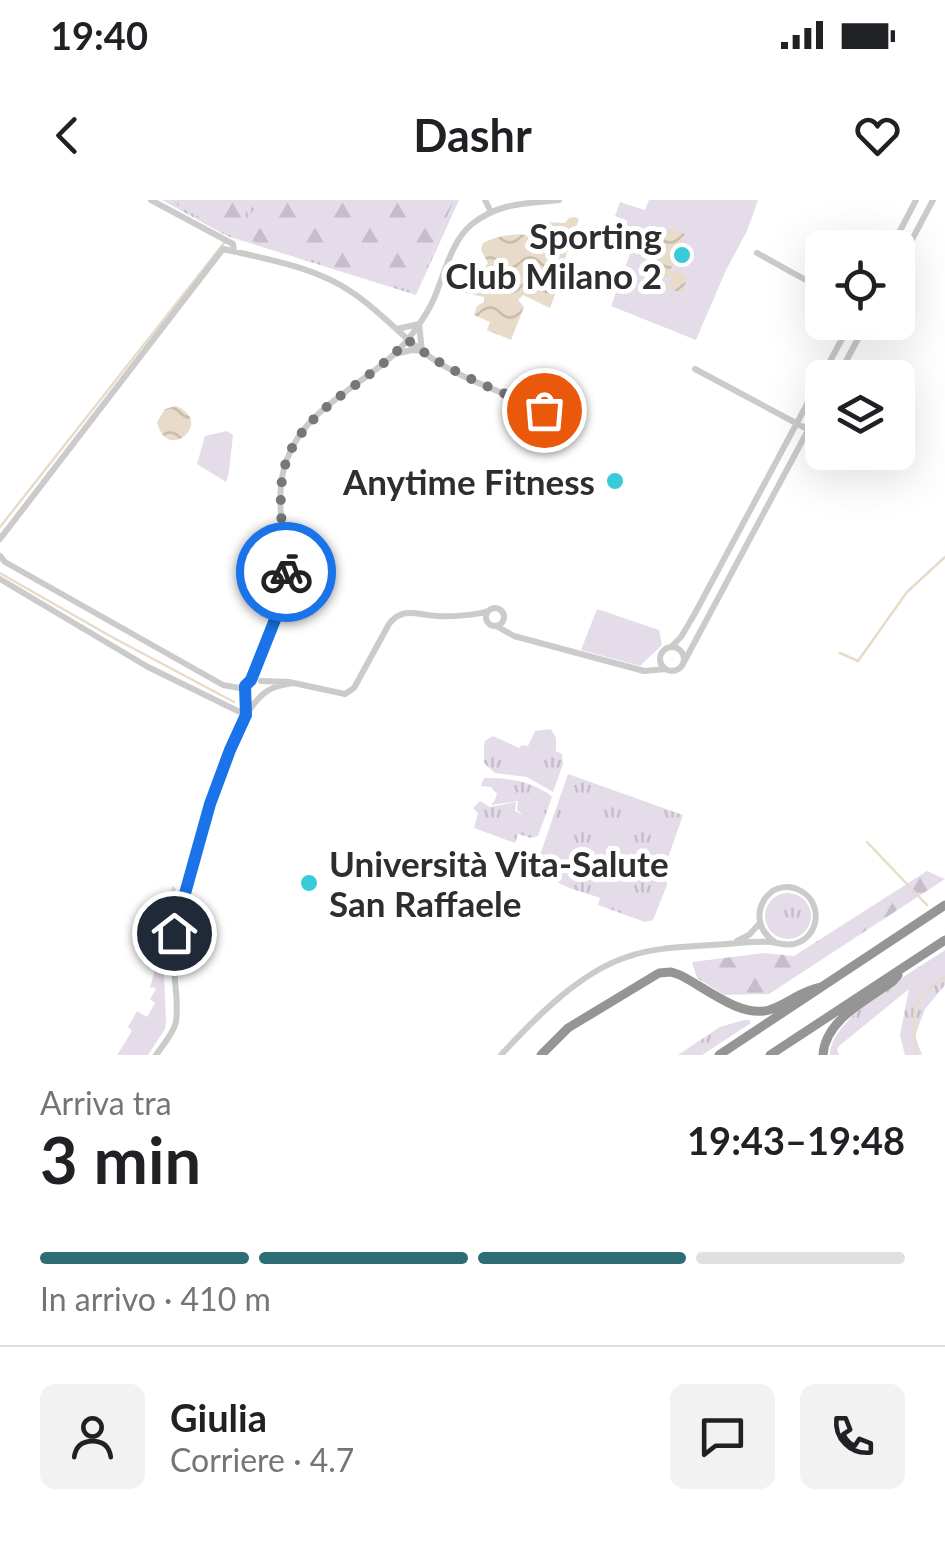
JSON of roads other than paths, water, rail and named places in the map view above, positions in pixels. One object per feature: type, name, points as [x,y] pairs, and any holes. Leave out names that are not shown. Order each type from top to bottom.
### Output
[{"type":"highway","points":[[719,1055],[945,905]]},
{"type":"highway","points":[[770,1055],[945,940]]},
{"type":"highway","points":[[823,1055],[832,1030],[849,1012],[893,981],[906,965]]},
{"type":"highway","points":[[541,1055],[568,1028],[660,973],[671,972],[738,1008],[754,1012],[775,1008],[805,990],[821,987]]},
{"type":"street","points":[[151,200],[233,244],[234,252]]},
{"type":"street","points":[[485,200],[491,212]]},
{"type":"street","points":[[246,715],[246,692],[257,680],[258,660],[285,588],[280,497],[288,455],[300,433],[319,412],[408,340],[431,304],[460,239],[473,223],[516,203],[559,200]]},
{"type":"street","points":[[900,230],[916,200]]},
{"type":"street","points":[[915,234],[933,200]]},
{"type":"street","points":[[0,539],[223,249],[267,258],[342,286],[422,351],[456,373],[548,412]]},
{"type":"street","points":[[756,252],[805,279]]},
{"type":"street","points":[[396,330],[419,324]]},
{"type":"street","points":[[419,324],[422,351]]},
{"type":"street","points":[[394,354],[396,330]]},
{"type":"street","points":[[642,670],[656,663],[681,637],[842,340]]},
{"type":"street","points":[[394,354],[422,351]]},
{"type":"street","points":[[695,368],[797,425]]},
{"type":"street","points":[[797,425],[798,431],[805,432]]},
{"type":"street","points":[[487,615],[490,624],[509,633],[642,670],[677,670],[805,438]]},
{"type":"street","points":[[0,556],[111,624],[252,698],[293,683]]},
{"type":"street","points":[[0,579],[148,666],[246,715]]},
{"type":"street","points":[[487,615],[500,608],[509,633]]},
{"type":"street","points":[[257,680],[346,694],[354,688],[397,616],[410,612],[487,615]]},
{"type":"street","points":[[496,626],[504,620]]},
{"type":"street","points":[[671,647],[680,650],[684,662]]},
{"type":"street","points":[[661,657],[666,668]]},
{"type":"street","points":[[156,1055],[176,1022],[173,947],[186,885],[215,790],[246,715],[265,688],[257,680]]},
{"type":"street","points":[[794,888],[809,897],[816,913],[815,924],[810,934],[796,944],[775,942],[766,936],[760,923],[760,906],[773,891],[794,888]]},
{"type":"street","points":[[729,944],[749,935],[760,923]]},
{"type":"street","points":[[501,1055],[550,1007],[595,972],[631,955],[775,942]]},
{"type":"water","points":[[575,217],[579,219],[560,273],[555,272],[552,280],[559,284],[550,308],[523,295],[518,300],[524,307],[511,340],[487,330],[490,322],[474,315],[484,297],[462,292],[462,286],[478,276],[488,263],[481,250],[483,243],[517,235],[528,236],[529,243],[537,238],[531,234],[533,227],[548,222],[565,223]]},
{"type":"water","points":[[669,228],[685,234],[670,271],[688,276],[682,293],[668,288],[672,277],[651,273]]},
{"type":"water","points":[[176,406],[191,421],[190,429],[178,440],[162,434],[157,422],[165,409]]},
{"type":"waterway","points":[[0,527],[224,243]]},
{"type":"waterway","points":[[840,653],[858,661],[907,592],[945,557]]},
{"type":"waterway","points":[[0,573],[234,702]]},
{"type":"waterway","points":[[867,842],[927,905]]},
{"type":"waterway","points":[[918,1055],[916,1003],[945,977]]},
{"type":"place","name":"Sporting Club Milano 2","points":[[682,255]]},
{"type":"place","name":"Anytime Fitness","points":[[615,481]]},
{"type":"place","name":"Università Vita-Salute San Raffaele","points":[[309,883]]}]
